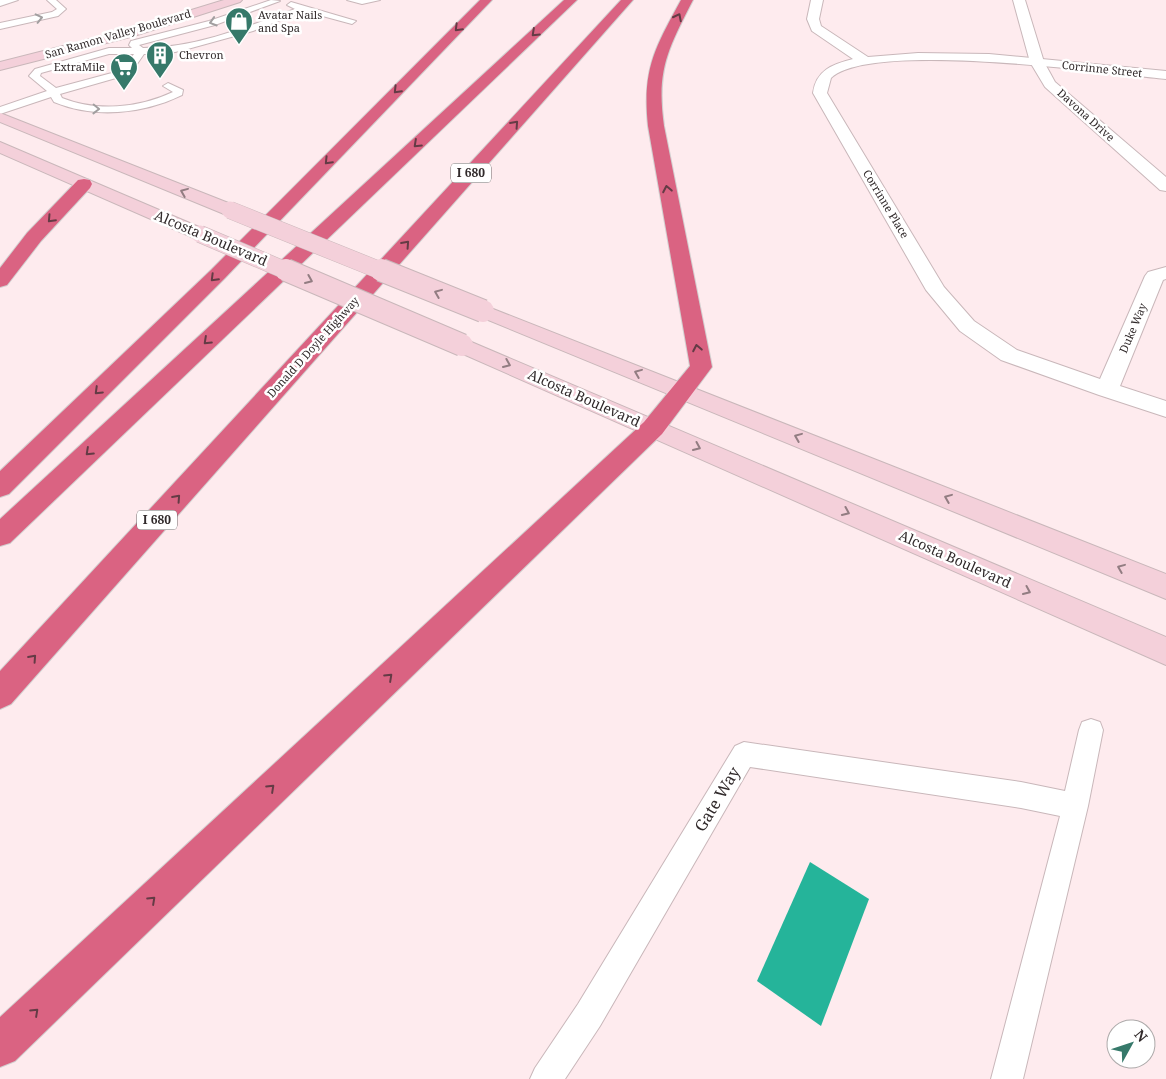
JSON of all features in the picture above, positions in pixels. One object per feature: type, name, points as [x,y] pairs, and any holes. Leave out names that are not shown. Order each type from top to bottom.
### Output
[{"type":"highway","points":[[0,487],[218,274],[486,0]]},
{"type":"highway","points":[[0,535],[571,0]]},
{"type":"highway","name":"Donald D Doyle Highway","points":[[0,694],[626,0]]},
{"type":"highway","points":[[0,1046],[653,428],[701,367],[656,126],[653,100],[654,79],[658,60],[687,0]]},
{"type":"highway","points":[[0,281],[34,237],[84,184]]},
{"type":"main road","name":"San Ramon Valley Boulevard","points":[[0,66],[119,36],[236,0]]},
{"type":"main road","points":[[0,117],[683,390],[1166,587]]},
{"type":"main road","name":"Alcosta Boulevard","points":[[0,147],[462,345],[1166,651]]},
{"type":"street","points":[[817,0],[813,19],[816,28],[865,61]]},
{"type":"street","name":"Davona Drive","points":[[1019,0],[1037,62],[1050,84],[1166,186]]},
{"type":"street","name":"Corrinne Place","points":[[1037,62],[914,56],[865,61],[842,66],[829,72],[821,82],[820,93],[936,290],[968,326],[1009,355],[1107,390],[1166,408]]},
{"type":"street","name":"Corrinne Street","points":[[1037,62],[1166,75]]},
{"type":"street","name":"Duke Way","points":[[1107,390],[1155,276],[1166,273]]},
{"type":"lane","points":[[0,3],[14,0]]},
{"type":"lane","points":[[0,26],[55,14],[62,9],[51,0]]},
{"type":"lane","points":[[270,0],[352,21]]},
{"type":"lane","points":[[131,44],[212,23],[276,0]]},
{"type":"lane","points":[[351,0],[362,2],[376,0]]},
{"type":"lane","points":[[168,86],[178,90],[178,93],[148,103],[90,110],[58,100],[54,92],[34,76],[38,71],[108,51],[166,51],[189,46],[250,28],[304,8]]},
{"type":"lane","points":[[119,36],[142,51]]},
{"type":"lane","points":[[108,51],[134,67]]},
{"type":"lane","points":[[0,111],[54,92],[127,72],[134,67],[142,51]]},
{"type":"lane","points":[[53,52],[96,81]]},
{"type":"lane","points":[[1007,1079],[1075,806],[1091,730]]},
{"type":"lane","name":"Gate Way","points":[[546,1079],[589,1015],[744,754],[1020,794],[1075,806]]},
{"type":"shaded area","points":[[810,862],[869,899],[821,1026],[757,981]]},
{"type":"place","name":"Avatar Nails and Spa","points":[[239,45]]},
{"type":"place","name":"Chevron","points":[[160,79]]},
{"type":"place","name":"ExtraMile","points":[[124,91]]}]
